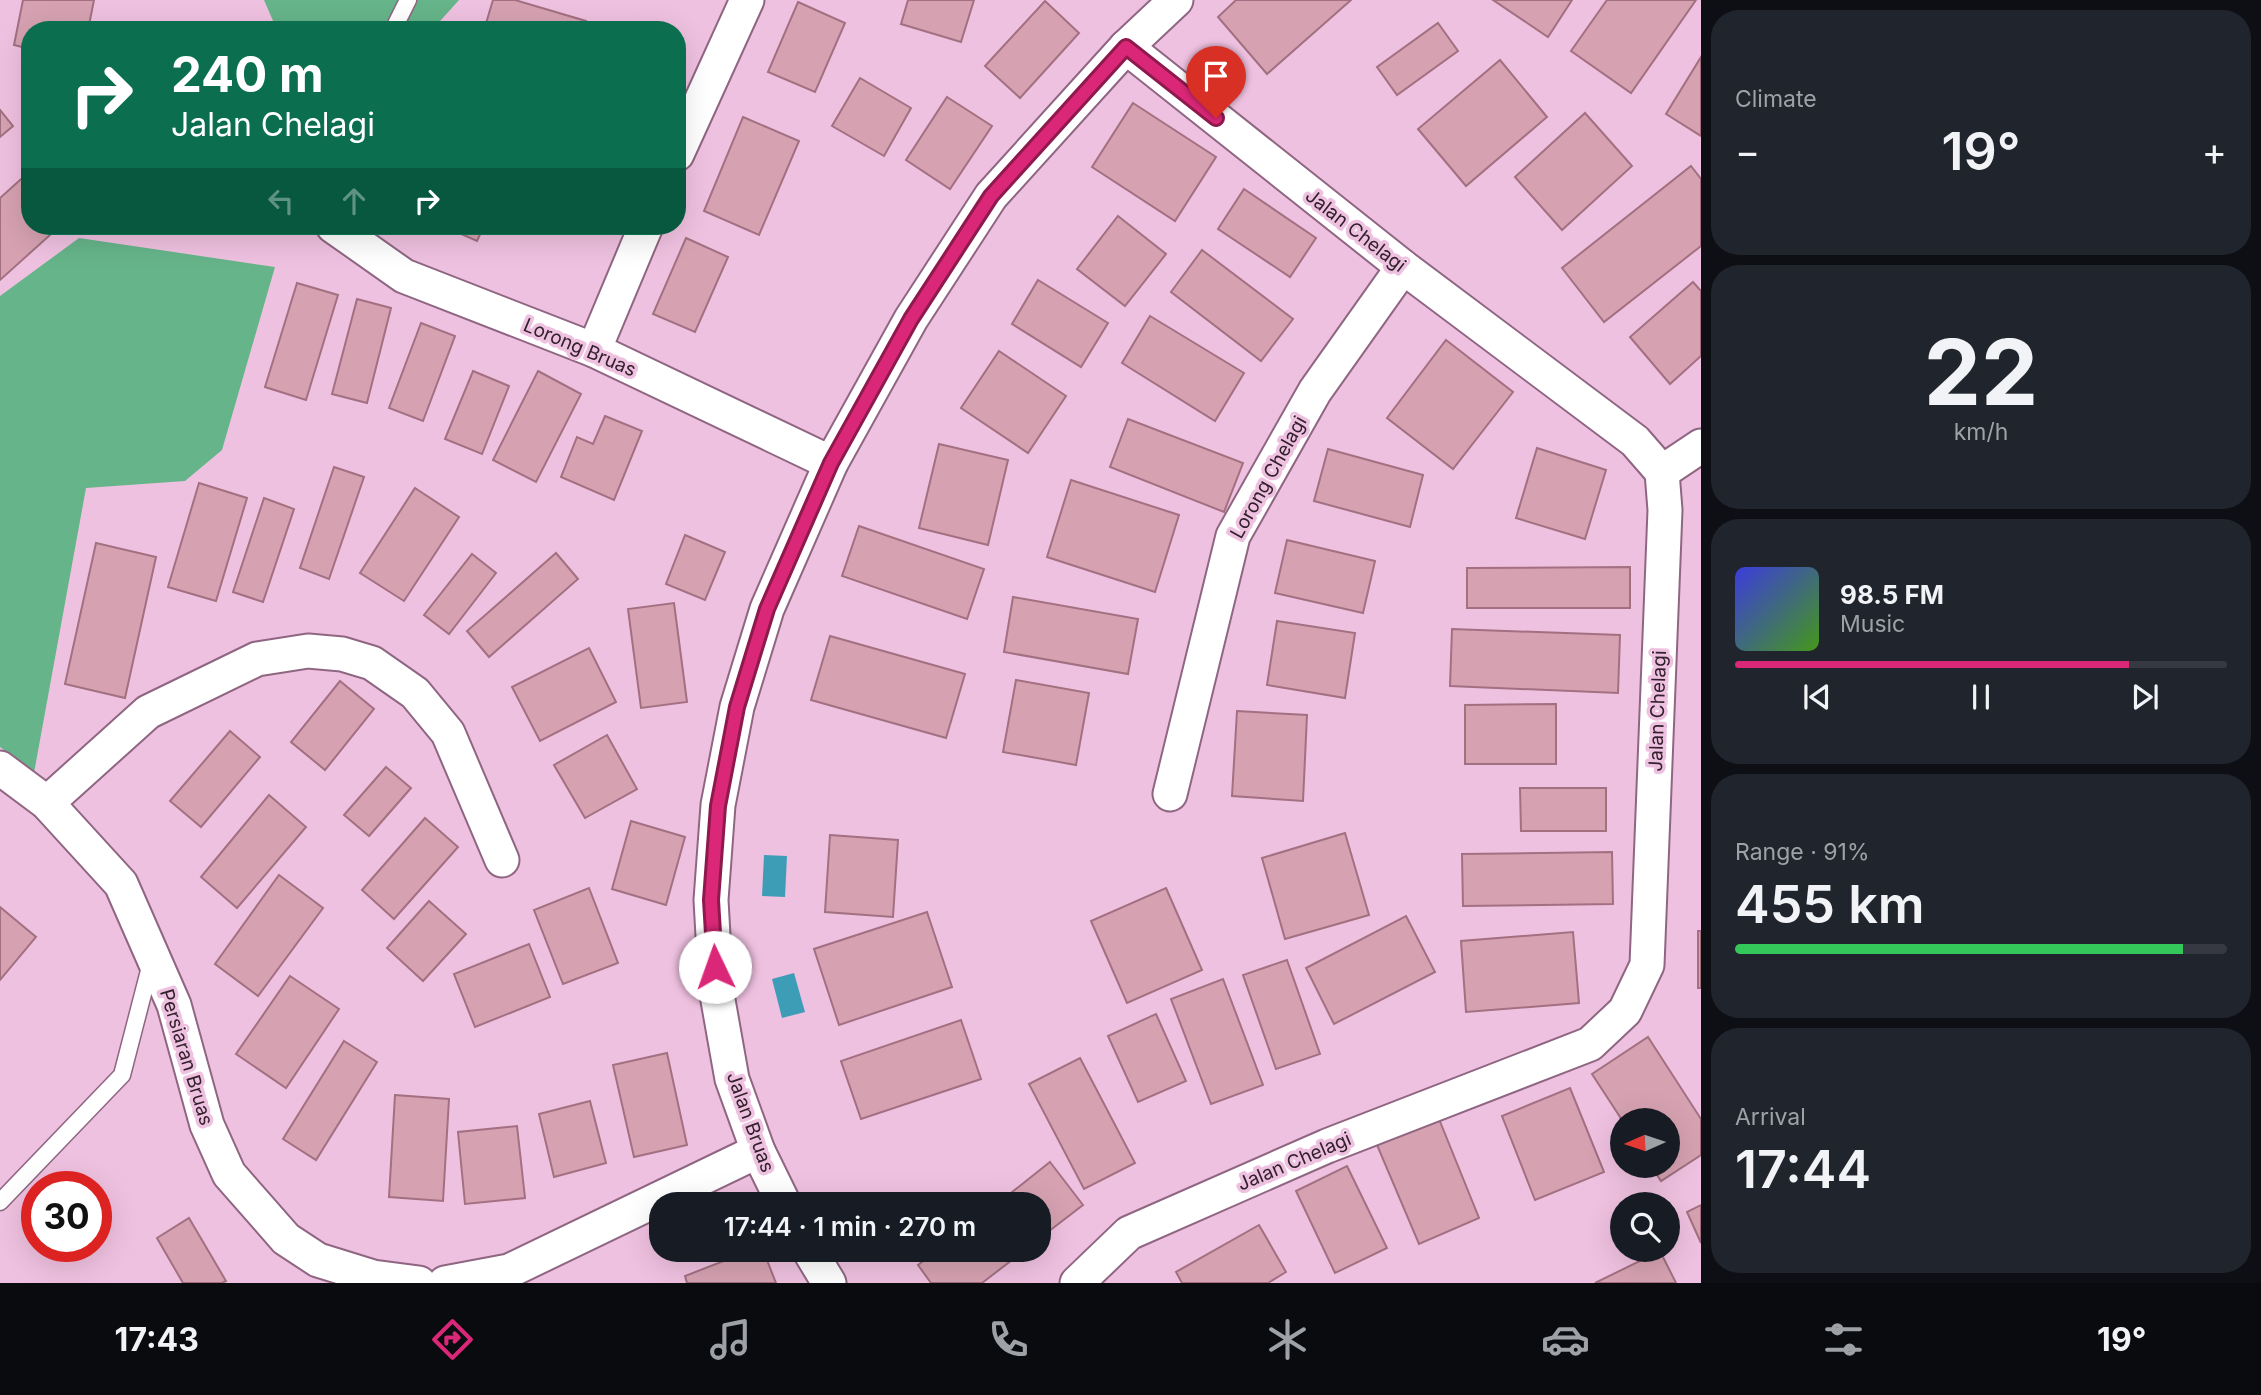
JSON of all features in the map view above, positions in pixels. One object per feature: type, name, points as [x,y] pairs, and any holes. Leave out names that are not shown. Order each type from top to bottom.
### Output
[{"type":"street","points":[[686,134],[747,0]]},
{"type":"street","name":"Jalan Bruas","points":[[778,1192],[758,1151],[732,1079],[716,989],[711,900],[718,806],[737,707],[767,609],[831,463],[911,319],[991,196],[1126,47],[1176,0]]},
{"type":"street","name":"Jalan Chelagi","points":[[1077,1283],[1129,1233],[1327,1146],[1590,1044],[1625,1011],[1647,965],[1665,510],[1662,472],[1635,441],[1403,267],[1126,47]]},
{"type":"street","name":"Lorong Bruas","points":[[346,235],[404,276],[594,350],[831,463]]},
{"type":"street","points":[[594,350],[642,235]]},
{"type":"street","name":"Lorong Chelagi","points":[[1170,794],[1233,536],[1315,391],[1403,267]]},
{"type":"street","points":[[1662,472],[1701,446]]},
{"type":"street","points":[[47,803],[148,712],[257,659],[308,651],[342,654],[372,663],[415,693],[448,733],[502,860]]},
{"type":"street","name":"Persiaran Bruas","points":[[0,768],[47,803],[121,884],[174,1005],[207,1125],[229,1174],[286,1238],[318,1260],[373,1277],[419,1283]]},
{"type":"street","points":[[444,1283],[509,1271],[758,1151]]},
{"type":"street","points":[[816,1262],[829,1283]]},
{"type":"lane","points":[[398,21],[408,0]]},
{"type":"lane","points":[[0,1202],[122,1075],[153,956]]},
{"type":"green space","points":[[264,0],[459,0],[440,21],[273,21]]},
{"type":"green space","points":[[79,238],[275,267],[222,450],[185,481],[86,488],[34,773],[0,747],[0,296]]},
{"type":"water","points":[[764,855],[787,856],[785,897],[762,896]]},
{"type":"water","points":[[794,973],[805,1012],[782,1018],[772,979]]},
{"type":"building","points":[[23,0],[94,0],[90,21],[21,21],[21,47],[14,45]]},
{"type":"building","points":[[493,0],[515,0],[586,21],[487,21]]},
{"type":"building","points":[[908,0],[974,0],[961,42],[901,24]]},
{"type":"building","points":[[1236,0],[1351,0],[1267,74],[1218,17]]},
{"type":"building","points":[[1493,0],[1572,0],[1548,37]]},
{"type":"building","points":[[1607,0],[1696,0],[1631,93],[1571,51]]},
{"type":"building","points":[[1045,1],[1079,33],[1020,98],[985,66]]},
{"type":"building","points":[[798,2],[845,23],[815,92],[768,72]]},
{"type":"building","points":[[1438,23],[1458,51],[1397,95],[1377,67]]},
{"type":"building","points":[[1701,57],[1701,136],[1666,114]]},
{"type":"building","points":[[1500,60],[1547,117],[1466,186],[1418,129]]},
{"type":"building","points":[[860,78],[911,108],[884,156],[832,126]]},
{"type":"building","points":[[947,97],[992,126],[950,189],[906,160]]},
{"type":"building","points":[[1133,103],[1216,157],[1175,221],[1092,167]]},
{"type":"building","points":[[0,110],[13,126],[0,137]]},
{"type":"building","points":[[1585,113],[1632,166],[1562,230],[1515,177]]},
{"type":"building","points":[[743,117],[799,141],[759,235],[704,211]]},
{"type":"building","points":[[1691,166],[1701,179],[1701,246],[1604,322],[1562,268]]},
{"type":"building","points":[[21,179],[21,235],[50,235],[0,280],[0,198]]},
{"type":"building","points":[[1244,189],[1316,238],[1290,277],[1218,229]]},
{"type":"building","points":[[1118,216],[1166,254],[1125,306],[1077,269]]},
{"type":"building","points":[[463,235],[480,235],[477,241]]},
{"type":"building","points":[[686,238],[728,257],[695,332],[653,314]]},
{"type":"building","points":[[1202,250],[1293,319],[1261,361],[1171,292]]},
{"type":"building","points":[[1038,280],[1108,323],[1081,367],[1012,324]]},
{"type":"building","points":[[1693,282],[1701,291],[1701,356],[1670,384],[1630,337]]},
{"type":"building","points":[[297,283],[338,295],[306,400],[265,387]]},
{"type":"building","points":[[357,299],[391,308],[367,403],[332,394]]},
{"type":"building","points":[[1150,316],[1244,373],[1215,421],[1122,363]]},
{"type":"building","points":[[421,323],[455,336],[423,421],[389,408]]},
{"type":"building","points":[[1446,340],[1513,392],[1453,469],[1387,418]]},
{"type":"building","points":[[999,351],[1066,396],[1028,453],[961,408]]},
{"type":"building","points":[[473,371],[509,386],[482,454],[445,439]]},
{"type":"building","points":[[538,371],[581,394],[536,482],[493,460]]},
{"type":"building","points":[[605,416],[642,431],[614,500],[561,477],[577,437],[593,444]]},
{"type":"building","points":[[1128,419],[1243,463],[1224,512],[1110,467]]},
{"type":"building","points":[[939,444],[1008,460],[988,545],[919,528]]},
{"type":"building","points":[[1537,448],[1606,470],[1585,539],[1516,518]]},
{"type":"building","points":[[1328,449],[1423,475],[1410,527],[1314,501]]},
{"type":"building","points":[[334,467],[364,477],[329,579],[300,568]]},
{"type":"building","points":[[1071,480],[1179,515],[1155,592],[1047,557]]},
{"type":"building","points":[[199,483],[247,498],[216,601],[168,587]]},
{"type":"building","points":[[415,488],[459,517],[404,601],[360,573]]},
{"type":"building","points":[[264,498],[294,509],[263,602],[233,592]]},
{"type":"building","points":[[859,526],[984,569],[967,619],[842,576]]},
{"type":"building","points":[[685,535],[725,552],[705,600],[666,584]]},
{"type":"building","points":[[1287,540],[1375,561],[1363,613],[1275,593]]},
{"type":"building","points":[[96,543],[156,557],[125,698],[65,684]]},
{"type":"building","points":[[556,553],[578,579],[489,657],[467,631]]},
{"type":"building","points":[[472,554],[496,573],[449,634],[424,615]]},
{"type":"building","points":[[1630,567],[1630,608],[1467,608],[1467,568]]},
{"type":"building","points":[[1013,597],[1138,619],[1128,674],[1004,652]]},
{"type":"building","points":[[674,603],[687,702],[641,708],[628,609]]},
{"type":"building","points":[[1277,621],[1355,633],[1345,698],[1267,685]]},
{"type":"building","points":[[1452,629],[1620,635],[1618,693],[1450,686]]},
{"type":"building","points":[[830,636],[965,674],[946,738],[811,700]]},
{"type":"building","points":[[589,648],[616,702],[540,741],[512,687]]},
{"type":"building","points":[[1016,680],[1089,693],[1076,765],[1003,752]]},
{"type":"building","points":[[340,681],[374,709],[325,770],[291,742]]},
{"type":"building","points":[[1556,704],[1556,764],[1465,764],[1465,705]]},
{"type":"building","points":[[1237,711],[1307,715],[1303,801],[1232,796]]},
{"type":"building","points":[[230,731],[260,757],[201,827],[170,801]]},
{"type":"building","points":[[607,735],[637,789],[585,818],[554,765]]},
{"type":"building","points":[[386,767],[411,788],[369,836],[344,815]]},
{"type":"building","points":[[1520,788],[1606,788],[1606,831],[1521,831]]},
{"type":"building","points":[[269,795],[306,827],[237,908],[201,877]]},
{"type":"building","points":[[425,818],[458,847],[394,919],[362,890]]},
{"type":"building","points":[[631,821],[685,837],[666,905],[612,889]]},
{"type":"building","points":[[1345,833],[1369,915],[1285,939],[1262,858]]},
{"type":"building","points":[[830,835],[898,840],[893,917],[825,912]]},
{"type":"building","points":[[1612,852],[1613,904],[1463,906],[1462,854]]},
{"type":"building","points":[[279,875],[323,908],[258,996],[215,964]]},
{"type":"building","points":[[589,888],[618,963],[563,984],[534,910]]},
{"type":"building","points":[[1166,888],[1202,970],[1127,1003],[1091,921]]},
{"type":"building","points":[[429,901],[466,934],[423,981],[387,948]]},
{"type":"building","points":[[0,907],[36,937],[0,980]]},
{"type":"building","points":[[927,912],[952,987],[839,1025],[814,949]]},
{"type":"building","points":[[1406,916],[1435,972],[1334,1024],[1306,968]]},
{"type":"building","points":[[1698,931],[1701,931],[1701,988],[1698,988]]},
{"type":"building","points":[[1573,932],[1579,1003],[1466,1012],[1461,941]]},
{"type":"building","points":[[529,944],[550,997],[475,1027],[454,974]]},
{"type":"building","points":[[1287,960],[1320,1054],[1276,1069],[1243,975]]},
{"type":"building","points":[[290,976],[339,1009],[286,1088],[236,1054]]},
{"type":"building","points":[[1223,979],[1263,1085],[1211,1104],[1171,999]]},
{"type":"building","points":[[1156,1014],[1186,1081],[1138,1102],[1108,1036]]},
{"type":"building","points":[[961,1020],[981,1079],[861,1119],[841,1061]]},
{"type":"building","points":[[1648,1037],[1701,1119],[1701,1155],[1680,1169],[1680,1108],[1614,1108],[1592,1074]]},
{"type":"building","points":[[344,1041],[377,1062],[316,1160],[283,1139]]},
{"type":"building","points":[[667,1053],[687,1145],[634,1157],[613,1065]]},
{"type":"building","points":[[1080,1058],[1135,1163],[1084,1189],[1029,1084]]},
{"type":"building","points":[[1570,1088],[1604,1172],[1535,1200],[1502,1116]]},
{"type":"building","points":[[395,1095],[449,1099],[443,1201],[389,1197]]},
{"type":"building","points":[[590,1101],[606,1163],[554,1177],[539,1114]]},
{"type":"building","points":[[1439,1119],[1479,1218],[1419,1244],[1377,1145]]},
{"type":"building","points":[[517,1126],[525,1198],[465,1204],[458,1132]]},
{"type":"building","points":[[1050,1162],[1083,1205],[1051,1230],[1051,1192],[1012,1192]]},
{"type":"building","points":[[1347,1166],[1387,1248],[1335,1273],[1296,1191]]},
{"type":"building","points":[[1701,1205],[1701,1243],[1687,1212]]},
{"type":"building","points":[[189,1218],[226,1281],[183,1283],[157,1238]]},
{"type":"building","points":[[1259,1225],[1286,1272],[1268,1283],[1182,1283],[1176,1272]]},
{"type":"building","points":[[721,1262],[768,1262],[776,1283],[687,1283],[685,1276]]},
{"type":"building","points":[[922,1262],[1009,1262],[982,1283],[931,1283],[918,1265]]},
{"type":"building","points":[[1638,1262],[1666,1262],[1676,1283],[1595,1283]]},
{"type":"route","points":[[715,967],[711,900],[718,806],[737,707],[767,609],[831,463],[911,319],[991,196],[1126,47],[1216,118]]}]
